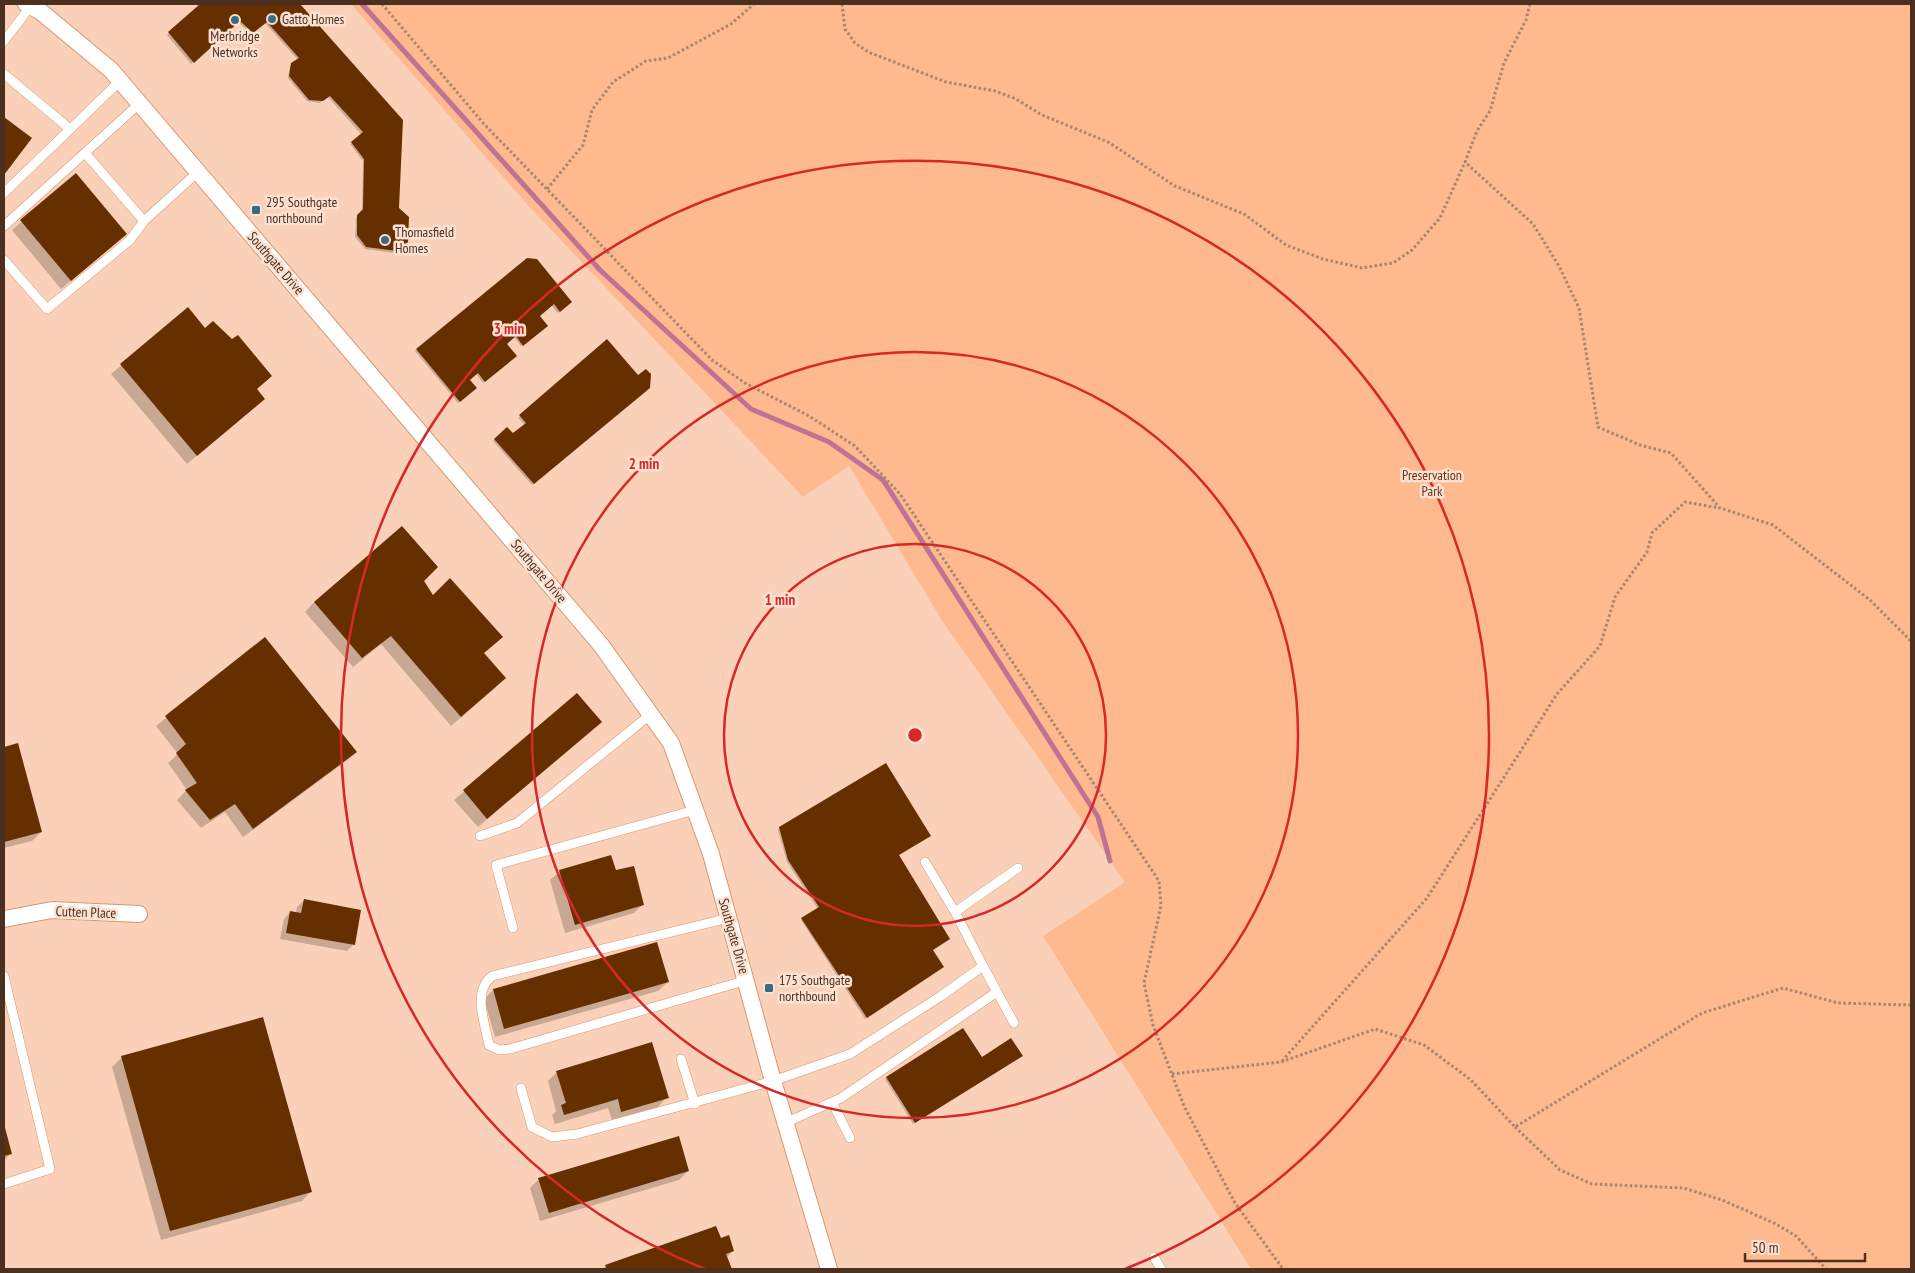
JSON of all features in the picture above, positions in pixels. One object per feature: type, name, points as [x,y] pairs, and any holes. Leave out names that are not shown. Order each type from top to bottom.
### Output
[{"type":"street","name":"Southgate Drive","points":[[28,5],[40,12],[111,70],[602,645],[671,743],[711,854],[773,1081],[829,1269]]},
{"type":"street","name":"Cutten Place","points":[[4,919],[52,910],[139,914]]},
{"type":"lane","points":[[4,42],[28,5]]},
{"type":"lane","points":[[4,74],[70,129]]},
{"type":"lane","points":[[4,193],[120,81]]},
{"type":"lane","points":[[4,226],[139,104]]},
{"type":"lane","points":[[85,153],[144,221]]},
{"type":"lane","points":[[4,260],[46,309],[130,240],[144,221],[198,172]]},
{"type":"lane","points":[[480,836],[517,823],[651,714]]},
{"type":"lane","points":[[513,928],[496,865],[695,810]]},
{"type":"lane","points":[[925,862],[955,912],[1014,1023]]},
{"type":"lane","points":[[955,912],[1018,868]]},
{"type":"lane","points":[[729,918],[492,976],[486,981],[481,993],[489,1045],[499,1050],[510,1049],[746,980]]},
{"type":"lane","points":[[521,1088],[532,1127],[552,1137],[577,1134],[696,1104],[773,1081],[850,1054],[941,996],[983,966]]},
{"type":"lane","points":[[4,976],[50,1170],[4,1184]]},
{"type":"lane","points":[[785,1123],[832,1102],[997,992]]},
{"type":"lane","points":[[681,1059],[696,1104]]},
{"type":"lane","points":[[832,1102],[850,1138]]},
{"type":"lane","points":[[1154,1257],[1161,1269]]},
{"type":"path","points":[[382,4],[484,124],[712,360],[745,383],[809,416],[856,446],[900,494],[1159,881],[1161,906],[1144,983],[1153,1024],[1184,1106],[1235,1203],[1283,1269]]},
{"type":"path","points":[[547,189],[583,145],[592,110],[613,82],[646,61],[668,58],[731,24],[754,4]]},
{"type":"path","points":[[842,4],[846,28],[855,43],[868,52],[946,82],[995,91],[1016,99],[1042,115],[1108,142],[1175,186],[1244,214],[1286,246],[1322,260],[1362,268],[1393,263],[1412,250],[1440,218],[1478,131],[1490,111],[1504,63],[1526,20],[1530,4]]},
{"type":"path","points":[[1465,162],[1533,224],[1559,266],[1579,308],[1598,427],[1640,445],[1670,453],[1720,508]]},
{"type":"path","points":[[1281,1062],[1427,898],[1557,694],[1600,646],[1615,597],[1647,552],[1652,533],[1685,502],[1720,508],[1773,525],[1870,600],[1911,641]]},
{"type":"path","points":[[1515,1127],[1702,1013],[1783,988],[1838,1003],[1911,1006]]},
{"type":"path","points":[[1172,1074],[1281,1062],[1375,1029],[1424,1045],[1471,1080],[1515,1127],[1560,1170],[1592,1184],[1684,1188],[1722,1200],[1774,1222],[1796,1236],[1826,1269]]},
{"type":"green space","name":"Preservation Park","points":[[351,4],[1911,4],[1911,1269],[1251,1269],[1043,936],[1125,882],[941,619],[849,466],[803,497],[526,203]]},
{"type":"building","points":[[200,4],[300,4],[403,120],[399,208],[409,217],[408,242],[397,251],[366,247],[357,235],[357,215],[363,209],[364,159],[351,142],[363,132],[330,96],[323,101],[309,100],[289,76],[291,63],[299,58],[267,22],[253,33],[240,21],[194,63],[168,32]]},
{"type":"building","points":[[4,117],[32,138],[4,175]]},
{"type":"building","points":[[76,173],[127,234],[71,281],[20,220]]},
{"type":"building","points":[[527,258],[537,259],[572,302],[560,312],[554,304],[540,316],[548,326],[523,346],[516,336],[507,344],[517,356],[485,382],[478,373],[470,380],[477,388],[460,402],[416,349]]},
{"type":"building","points":[[188,307],[205,328],[213,321],[232,339],[238,335],[272,376],[257,389],[265,399],[197,456],[120,364]]},
{"type":"building","points":[[607,339],[638,375],[646,369],[651,374],[650,388],[534,484],[494,439],[507,427],[513,433],[526,423],[519,415]]},
{"type":"building","points":[[402,526],[438,567],[424,581],[433,595],[450,578],[503,637],[484,653],[506,678],[461,717],[391,636],[362,658],[314,602]]},
{"type":"building","points":[[265,637],[357,752],[253,829],[235,804],[210,820],[185,790],[197,783],[176,753],[186,744],[165,716]]},
{"type":"building","points":[[577,693],[602,722],[487,819],[463,790]]},
{"type":"building","points":[[18,743],[42,832],[4,842],[4,747]]},
{"type":"building","points":[[886,763],[931,836],[899,855],[950,939],[933,950],[944,967],[867,1018],[801,918],[819,907],[788,860],[779,827]]},
{"type":"building","points":[[611,855],[616,870],[634,866],[644,905],[575,925],[559,870]]},
{"type":"building","points":[[304,899],[361,910],[355,945],[286,933],[290,911],[301,913]]},
{"type":"building","points":[[657,942],[669,982],[504,1029],[493,989]]},
{"type":"building","points":[[263,1017],[312,1192],[170,1231],[121,1056]]},
{"type":"building","points":[[963,1028],[982,1057],[1011,1038],[1023,1056],[915,1123],[886,1077]]},
{"type":"building","points":[[652,1042],[669,1098],[621,1112],[618,1099],[564,1115],[561,1105],[566,1103],[556,1071]]},
{"type":"building","points":[[4,1124],[12,1154],[4,1156]]},
{"type":"building","points":[[679,1136],[689,1171],[549,1213],[538,1178]]},
{"type":"building","points":[[716,1226],[721,1238],[729,1235],[734,1251],[726,1254],[732,1269],[607,1269],[605,1265]]},
{"type":"waterway","points":[[362,4],[600,270],[751,409],[829,442],[883,480],[1098,817],[1110,861]]},
{"type":"place","name":"Gatto Homes","points":[[272,19]]},
{"type":"place","name":"Merbridge Networks","points":[[235,20]]},
{"type":"place","name":"295 Southgate northbound","points":[[256,210]]},
{"type":"place","name":"Thomasfield Homes","points":[[385,240]]},
{"type":"place","name":"175 Southgate northbound","points":[[769,988]]}]
